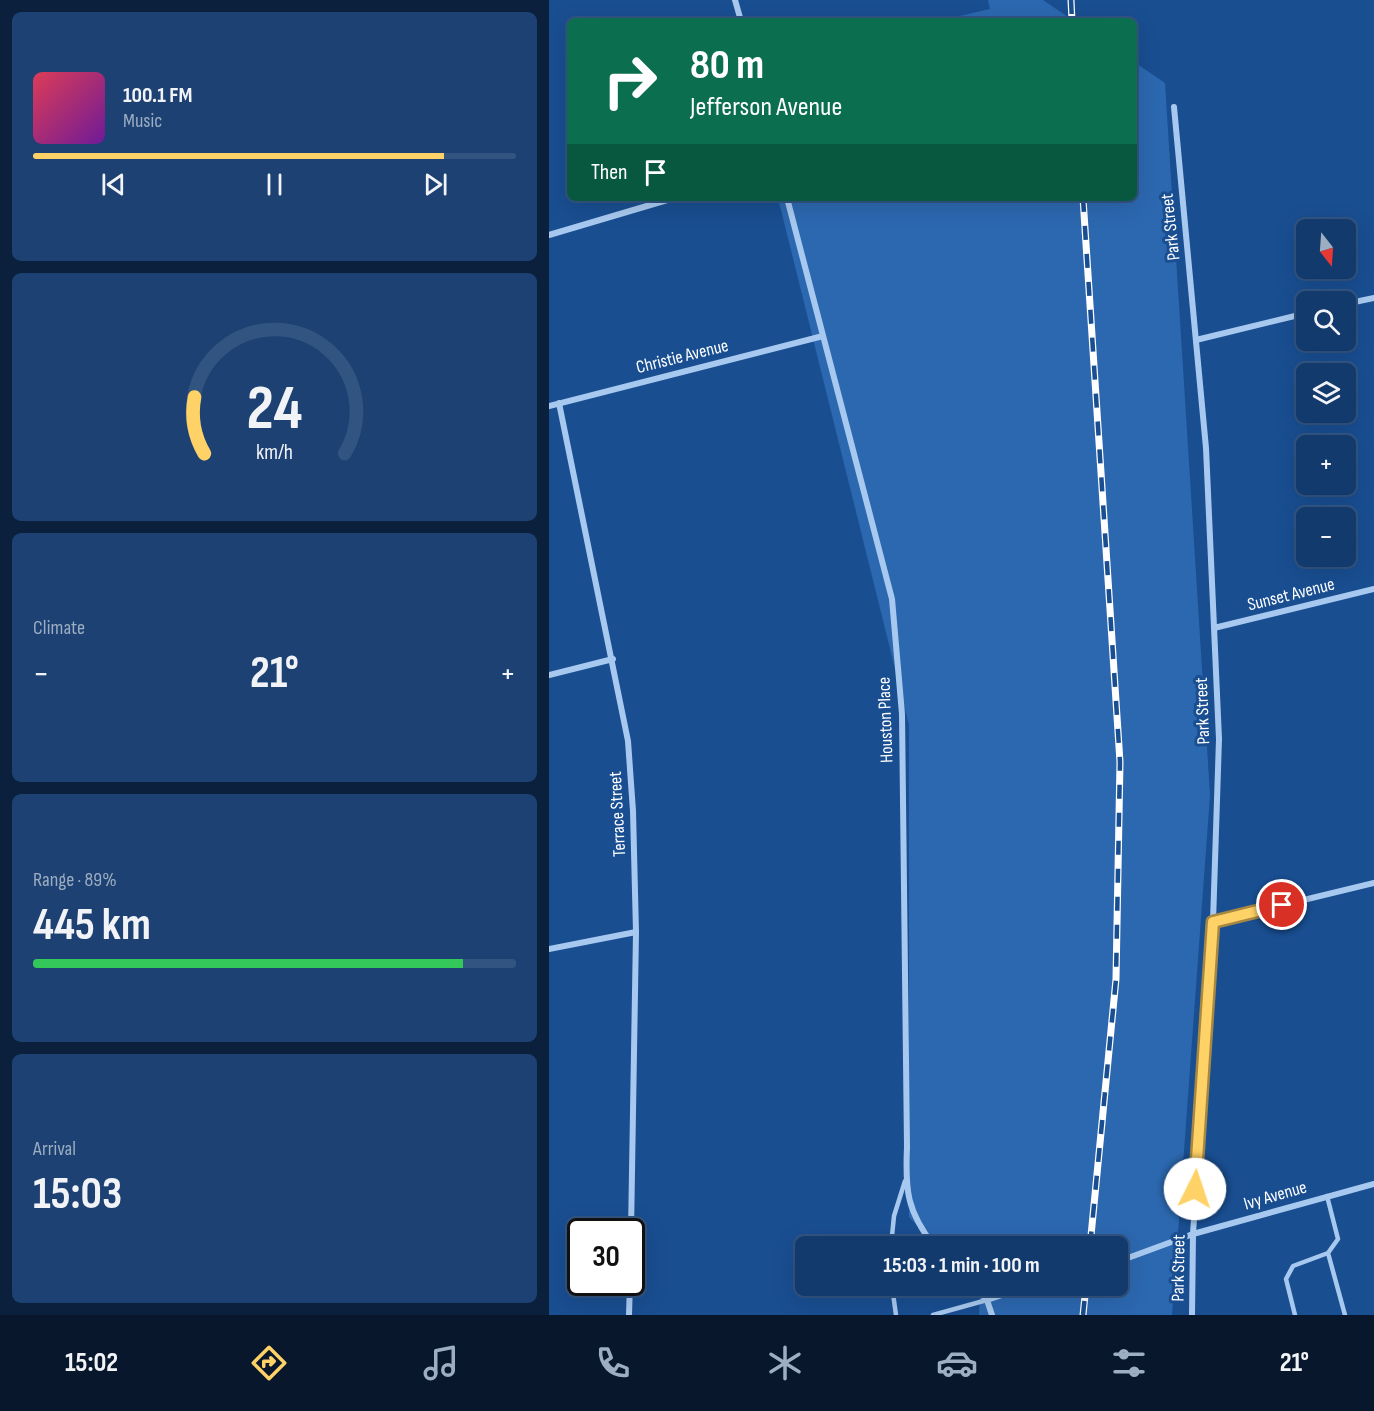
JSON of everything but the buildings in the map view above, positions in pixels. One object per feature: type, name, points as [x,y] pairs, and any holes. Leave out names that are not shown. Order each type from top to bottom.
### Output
[{"type":"street","points":[[735,0],[740,18]]},
{"type":"street","name":"Park Street","points":[[1174,107],[1206,448],[1219,760],[1213,922],[1193,1234],[1192,1315]]},
{"type":"street","points":[[549,235],[664,201]]},
{"type":"street","name":"Houston Place","points":[[788,201],[892,599],[902,714],[907,1147],[905,1181],[914,1218],[928,1236]]},
{"type":"street","points":[[1356,301],[1374,297]]},
{"type":"street","points":[[1196,339],[1296,316]]},
{"type":"street","name":"Christie Avenue","points":[[549,405],[823,336]]},
{"type":"street","name":"Terrace Street","points":[[559,403],[628,741],[636,932],[631,1218]]},
{"type":"street","name":"Sunset Avenue","points":[[1214,628],[1374,589]]},
{"type":"street","points":[[549,675],[613,659]]},
{"type":"street","points":[[1213,922],[1374,884]]},
{"type":"street","points":[[549,949],[636,932]]},
{"type":"street","name":"Ivy Avenue","points":[[1128,1258],[1193,1234],[1374,1184]]},
{"type":"street","points":[[629,1315],[630,1296]]},
{"type":"street","points":[[983,1296],[987,1300],[992,1315]]},
{"type":"street","points":[[987,1300],[999,1296]]},
{"type":"lane","points":[[892,1236],[894,1216],[905,1181]]},
{"type":"lane","points":[[1295,1315],[1286,1279],[1293,1266],[1328,1253],[1338,1239],[1327,1196]]},
{"type":"lane","points":[[1328,1253],[1345,1315]]},
{"type":"lane","points":[[894,1296],[896,1315]]},
{"type":"lane","points":[[933,1315],[987,1300]]},
{"type":"shaded area","points":[[988,0],[1043,0],[1070,18],[951,18],[990,9]]},
{"type":"shaded area","points":[[1137,64],[1165,83],[1210,795],[1172,1315],[979,1315],[980,1296],[1128,1296],[1128,1236],[927,1236],[909,1217],[909,725],[779,201],[1137,201]]},
{"type":"railway","points":[[1071,0],[1072,18]]},
{"type":"railway","points":[[1083,201],[1120,762],[1116,979],[1091,1236]]},
{"type":"railway","points":[[1083,1315],[1085,1296]]},
{"type":"route","points":[[1195,1189],[1213,922],[1282,905]]}]
